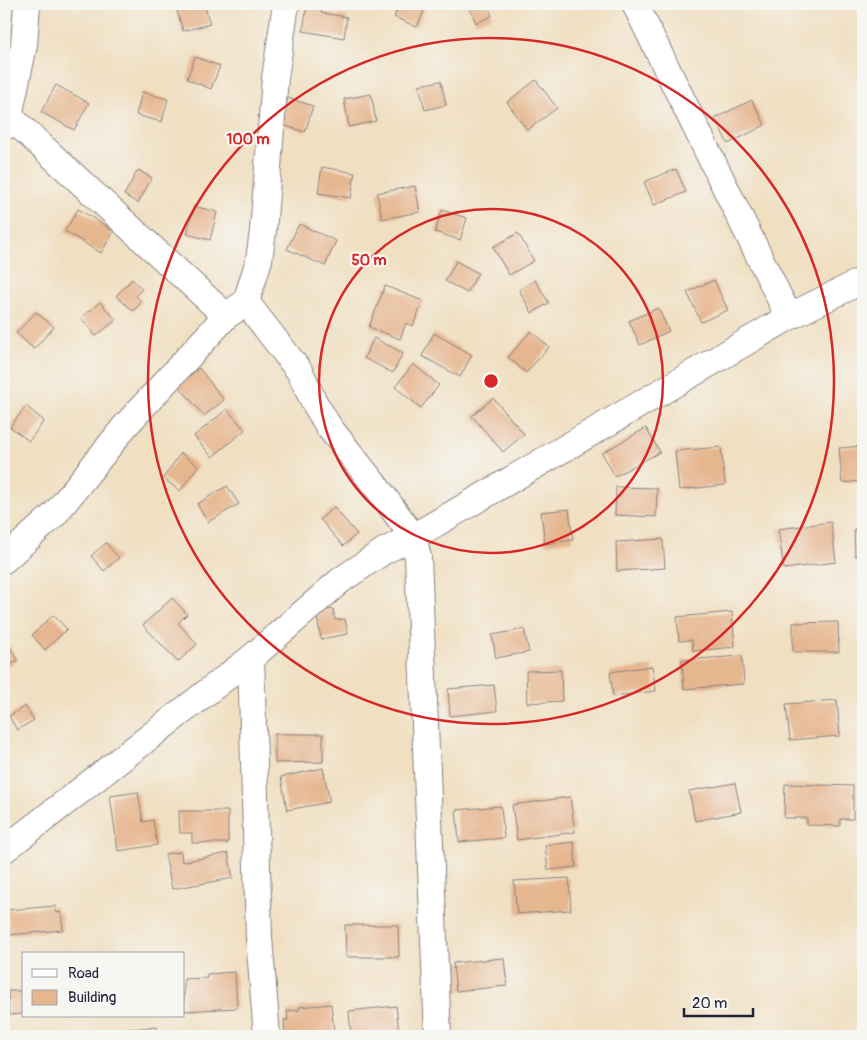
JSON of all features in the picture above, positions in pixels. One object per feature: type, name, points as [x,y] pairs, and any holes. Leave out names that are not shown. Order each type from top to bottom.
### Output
[{"type":"street","points":[[27,4],[24,45],[6,121],[236,309],[300,372],[314,402],[329,427],[413,537],[418,557],[420,588],[438,1036]]},
{"type":"street","points":[[4,560],[55,514],[126,425],[236,309],[259,260],[275,78],[286,4]]},
{"type":"street","points":[[634,4],[789,317]]},
{"type":"street","points":[[4,850],[251,658],[341,580],[384,551],[413,537],[789,317],[863,280]]},
{"type":"street","points":[[251,658],[259,937],[267,1036]]},
{"type":"building","points":[[204,4],[210,24],[183,31],[177,11]]},
{"type":"building","points":[[307,4],[323,4],[321,13],[347,17],[344,38],[303,31]]},
{"type":"building","points":[[400,4],[427,4],[417,27],[394,17]]},
{"type":"building","points":[[468,4],[487,4],[492,16],[476,23]]},
{"type":"building","points":[[195,57],[220,66],[211,89],[187,79]]},
{"type":"building","points":[[536,80],[557,108],[527,130],[507,102]]},
{"type":"building","points":[[441,81],[446,105],[425,110],[419,85]]},
{"type":"building","points":[[56,85],[89,103],[74,130],[41,112]]},
{"type":"building","points":[[142,92],[168,99],[162,122],[136,115]]},
{"type":"building","points":[[371,94],[376,121],[349,127],[344,99]]},
{"type":"building","points":[[288,98],[313,106],[305,132],[280,124]]},
{"type":"building","points":[[752,100],[765,125],[728,144],[715,118]]},
{"type":"building","points":[[322,167],[355,173],[351,198],[318,193]]},
{"type":"building","points":[[676,169],[686,192],[654,205],[644,182]]},
{"type":"building","points":[[138,170],[152,178],[138,203],[124,195]]},
{"type":"building","points":[[415,186],[420,212],[382,219],[377,193]]},
{"type":"building","points":[[194,206],[217,212],[210,240],[187,234]]},
{"type":"building","points":[[78,209],[114,231],[101,253],[65,231]]},
{"type":"building","points":[[442,210],[467,218],[460,240],[435,232]]},
{"type":"building","points":[[299,224],[336,241],[325,266],[287,249]]},
{"type":"building","points":[[518,233],[534,261],[509,275],[493,247]]},
{"type":"building","points":[[456,261],[478,273],[467,293],[445,281]]},
{"type":"building","points":[[132,279],[142,289],[136,296],[142,302],[133,311],[116,296]]},
{"type":"building","points":[[535,280],[549,303],[532,313],[519,290]]},
{"type":"building","points":[[714,280],[728,310],[701,322],[687,292]]},
{"type":"building","points":[[385,286],[423,301],[413,326],[406,323],[400,339],[369,327]]},
{"type":"building","points":[[100,302],[116,320],[96,336],[81,318]]},
{"type":"building","points":[[658,308],[669,331],[640,345],[629,321]]},
{"type":"building","points":[[36,312],[54,327],[34,349],[16,333]]},
{"type":"building","points":[[531,331],[549,347],[526,373],[508,357]]},
{"type":"building","points":[[434,333],[472,355],[460,377],[422,356]]},
{"type":"building","points":[[374,338],[403,353],[393,373],[364,358]]},
{"type":"building","points":[[413,364],[439,385],[421,408],[395,387]]},
{"type":"building","points":[[199,368],[224,400],[204,416],[178,385]]},
{"type":"building","points":[[493,398],[524,434],[503,452],[472,416]]},
{"type":"building","points":[[26,406],[44,421],[29,441],[10,427]]},
{"type":"building","points":[[227,409],[245,430],[212,457],[194,436]]},
{"type":"building","points":[[646,428],[660,452],[615,476],[602,453]]},
{"type":"building","points":[[863,446],[863,481],[842,483],[839,448]]},
{"type":"building","points":[[721,447],[725,485],[679,490],[675,451]]},
{"type":"building","points":[[181,453],[198,466],[180,491],[163,478]]},
{"type":"building","points":[[227,486],[239,504],[208,522],[197,504]]},
{"type":"building","points":[[616,487],[657,488],[656,517],[615,515]]},
{"type":"building","points":[[334,507],[357,534],[343,546],[320,519]]},
{"type":"building","points":[[569,509],[573,540],[545,544],[541,512]]},
{"type":"building","points":[[831,522],[836,562],[784,569],[778,529]]},
{"type":"building","points":[[854,529],[863,529],[863,555],[855,556]]},
{"type":"building","points":[[663,539],[665,568],[617,571],[616,542]]},
{"type":"building","points":[[106,543],[119,558],[104,571],[91,556]]},
{"type":"building","points":[[172,598],[187,614],[178,623],[197,644],[178,662],[143,625]]},
{"type":"building","points":[[333,609],[335,620],[345,619],[348,634],[321,639],[316,612]]},
{"type":"building","points":[[732,612],[735,647],[693,651],[692,640],[679,641],[677,617]]},
{"type":"building","points":[[53,615],[67,629],[45,650],[32,635]]},
{"type":"building","points":[[838,622],[839,652],[793,652],[793,623]]},
{"type":"building","points":[[524,629],[529,652],[496,658],[492,635]]},
{"type":"building","points":[[7,642],[18,660],[4,669],[4,644]]},
{"type":"building","points":[[742,656],[744,684],[684,689],[682,660]]},
{"type":"building","points":[[652,666],[656,691],[613,696],[610,672]]},
{"type":"building","points":[[561,670],[562,701],[527,703],[526,671]]},
{"type":"building","points":[[494,685],[497,711],[450,716],[448,689]]},
{"type":"building","points":[[837,700],[840,736],[790,740],[786,704]]},
{"type":"building","points":[[25,706],[34,720],[17,730],[9,716]]},
{"type":"building","points":[[275,734],[323,734],[323,762],[275,763]]},
{"type":"building","points":[[323,768],[330,802],[287,810],[281,777]]},
{"type":"building","points":[[735,783],[741,812],[695,821],[689,791]]},
{"type":"building","points":[[785,784],[853,786],[853,819],[840,819],[840,826],[807,825],[807,818],[784,818]]},
{"type":"building","points":[[138,792],[143,822],[153,820],[157,845],[118,851],[110,796]]},
{"type":"building","points":[[570,797],[575,832],[517,840],[512,805]]},
{"type":"building","points":[[501,806],[504,838],[459,842],[456,810]]},
{"type":"building","points":[[179,811],[228,811],[228,843],[192,843],[192,833],[180,833]]},
{"type":"building","points":[[574,842],[576,867],[548,870],[545,845]]},
{"type":"building","points":[[181,852],[182,862],[228,853],[233,878],[172,889],[165,854]]},
{"type":"building","points":[[569,878],[571,910],[517,914],[514,881]]},
{"type":"building","points":[[56,906],[56,913],[61,912],[63,930],[9,935],[7,910]]},
{"type":"building","points":[[345,925],[398,925],[399,957],[346,957]]},
{"type":"building","points":[[504,958],[507,986],[456,991],[453,963]]},
{"type":"building","points":[[235,972],[237,1008],[185,1011],[185,979],[207,978],[207,974]]},
{"type":"building","points":[[8,991],[22,991],[22,1014],[9,1015]]},
{"type":"building","points":[[331,1004],[334,1032],[285,1036],[284,1020],[288,1020],[287,1011],[299,1010],[299,1007]]},
{"type":"building","points":[[396,1006],[399,1033],[351,1036],[349,1011]]},
{"type":"building","points":[[157,1027],[158,1036],[115,1036],[114,1030]]}]
